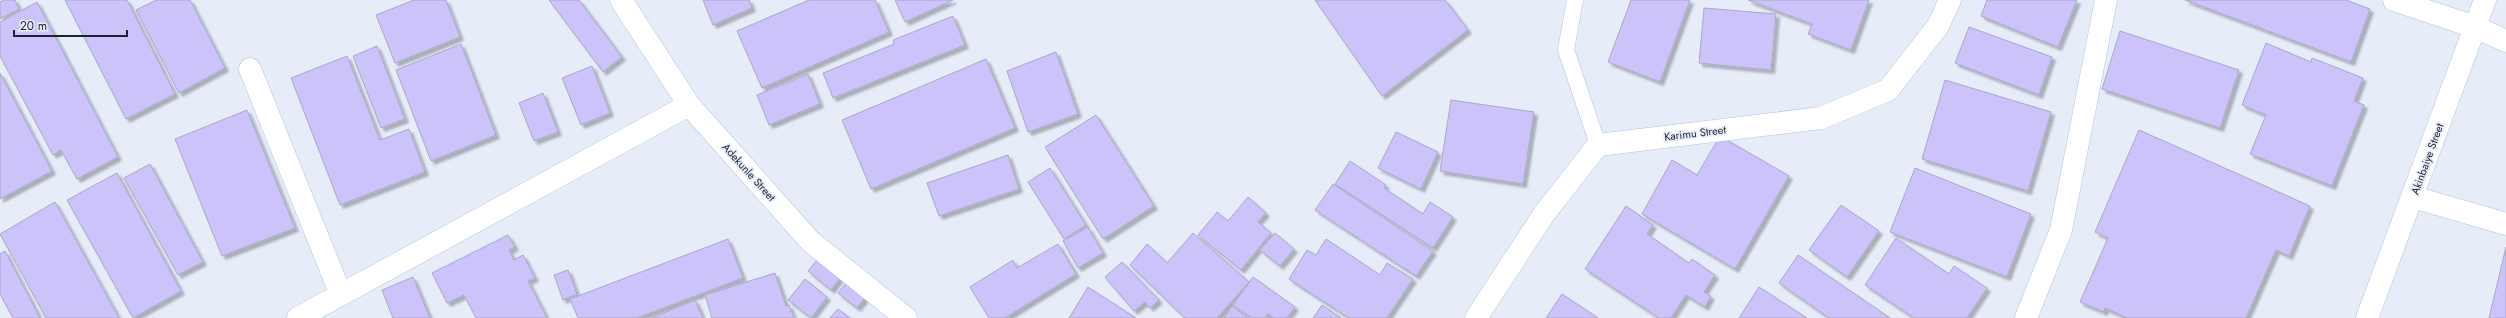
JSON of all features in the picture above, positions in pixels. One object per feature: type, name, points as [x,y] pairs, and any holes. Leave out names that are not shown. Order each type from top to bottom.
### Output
[{"type":"street","name":"Adekunle Street","points":[[621,0],[688,105],[810,241],[906,318]]},
{"type":"street","name":"Karimu Street","points":[[1598,145],[1821,118],[1888,90],[1938,26],[1950,0]]},
{"type":"street","points":[[2026,318],[2061,230],[2106,0]]},
{"type":"street","points":[[2394,0],[2475,27],[2506,41]]},
{"type":"street","name":"Akinbaiye Street","points":[[2367,318],[2485,0]]},
{"type":"street","points":[[250,69],[341,295]]},
{"type":"street","points":[[298,318],[688,105]]},
{"type":"street","points":[[1476,318],[1544,214],[1598,145]]},
{"type":"street","points":[[2413,197],[2506,224]]},
{"type":"lane","points":[[1575,0],[1566,50],[1598,145]]},
{"type":"building","points":[[4,0],[15,0],[19,9],[0,19],[0,2]]},
{"type":"building","points":[[65,0],[127,0],[175,94],[126,119]]},
{"type":"building","points":[[156,0],[190,0],[225,68],[179,93],[136,10]]},
{"type":"building","points":[[414,0],[446,0],[460,37],[395,63],[376,15]]},
{"type":"building","points":[[549,0],[579,0],[622,57],[603,72]]},
{"type":"building","points":[[703,0],[749,0],[752,8],[713,25]]},
{"type":"building","points":[[809,0],[875,0],[889,32],[762,88],[737,31]]},
{"type":"building","points":[[895,0],[953,0],[905,22]]},
{"type":"building","points":[[1315,0],[1445,0],[1468,30],[1382,96]]},
{"type":"building","points":[[1631,0],[1690,0],[1660,82],[1608,62]]},
{"type":"building","points":[[1748,0],[1869,0],[1851,50],[1808,34],[1812,24]]},
{"type":"building","points":[[1987,0],[2077,0],[2058,47],[1981,16]]},
{"type":"building","points":[[2185,0],[2346,0],[2370,9],[2351,62]]},
{"type":"building","points":[[37,2],[118,157],[77,179],[61,150],[53,155],[0,56],[0,22]]},
{"type":"building","points":[[1704,8],[1776,14],[1771,70],[1699,63]]},
{"type":"building","points":[[953,16],[965,45],[833,98],[823,73],[894,44],[893,40]]},
{"type":"building","points":[[1969,27],[2052,57],[2039,95],[1955,63]]},
{"type":"building","points":[[2120,31],[2239,70],[2220,128],[2102,89]]},
{"type":"building","points":[[2266,43],[2311,62],[2312,58],[2363,78],[2354,101],[2364,105],[2332,186],[2250,154],[2266,115],[2242,105]]},
{"type":"building","points":[[461,44],[496,135],[431,161],[396,70]]},
{"type":"building","points":[[377,46],[405,119],[381,128],[353,56]]},
{"type":"building","points":[[1056,52],[1078,114],[1028,132],[1007,71]]},
{"type":"building","points":[[347,56],[380,140],[409,129],[425,172],[340,205],[291,78]]},
{"type":"building","points":[[986,59],[1015,128],[871,189],[842,120]]},
{"type":"building","points":[[592,66],[610,113],[581,125],[562,78]]},
{"type":"building","points":[[0,73],[52,171],[0,199]]},
{"type":"building","points":[[808,74],[820,104],[769,125],[757,95]]},
{"type":"building","points":[[1945,80],[2051,112],[2028,191],[1922,159]]},
{"type":"building","points":[[543,93],[558,132],[534,141],[519,103]]},
{"type":"building","points":[[1451,100],[1534,112],[1523,184],[1440,171]]},
{"type":"building","points":[[247,110],[295,228],[222,256],[175,139]]},
{"type":"building","points":[[1096,115],[1154,206],[1103,239],[1045,147]]},
{"type":"building","points":[[2139,130],[2310,206],[2289,256],[2276,250],[2246,318],[2127,318],[2105,308],[2104,312],[2080,302],[2108,238],[2095,232]]},
{"type":"building","points":[[1396,132],[1438,152],[1421,189],[1378,168]]},
{"type":"building","points":[[1720,136],[1789,176],[1735,269],[1642,214],[1672,160],[1697,175]]},
{"type":"building","points":[[1008,155],[1019,189],[939,216],[927,183]]},
{"type":"building","points":[[1350,161],[1386,185],[1384,188],[1423,214],[1430,202],[1453,217],[1433,248],[1335,184]]},
{"type":"building","points":[[150,164],[203,262],[178,275],[124,178]]},
{"type":"building","points":[[1050,168],[1086,225],[1064,239],[1028,182]]},
{"type":"building","points":[[1915,168],[2031,214],[2007,277],[1890,232]]},
{"type":"building","points":[[117,173],[181,291],[133,318],[67,200]]},
{"type":"building","points":[[1333,184],[1433,251],[1416,276],[1315,210]]},
{"type":"building","points":[[1248,197],[1266,213],[1258,222],[1271,233],[1241,270],[1198,235],[1217,212],[1228,221]]},
{"type":"building","points":[[55,202],[119,318],[46,318],[0,234]]},
{"type":"building","points":[[1841,205],[1879,231],[1847,277],[1809,250]]},
{"type":"building","points":[[1626,206],[1653,225],[1647,234],[1689,263],[1692,259],[1715,275],[1704,292],[1711,296],[1705,307],[1686,295],[1671,318],[1659,318],[1585,269]]},
{"type":"building","points":[[1088,227],[1103,253],[1078,268],[1063,241]]},
{"type":"building","points":[[1193,233],[1249,282],[1217,318],[1185,318],[1130,265],[1147,244],[1167,263]]},
{"type":"building","points":[[1275,233],[1294,249],[1280,266],[1260,250]]},
{"type":"building","points":[[508,235],[515,247],[509,250],[514,260],[523,255],[535,278],[528,281],[547,318],[476,318],[464,295],[447,303],[432,273]]},
{"type":"building","points":[[1896,238],[1949,274],[1954,266],[1987,288],[1967,318],[1914,318],[1865,285]]},
{"type":"building","points":[[728,239],[743,278],[637,318],[578,318],[570,299]]},
{"type":"building","points":[[1326,239],[1380,275],[1387,263],[1413,279],[1387,318],[1349,318],[1289,279],[1307,250],[1316,255]]},
{"type":"building","points":[[1058,244],[1076,274],[1005,318],[989,318],[970,287],[1013,260],[1017,268]]},
{"type":"building","points":[[2506,247],[2506,318],[2489,318]]},
{"type":"building","points":[[5,251],[40,318],[13,318],[0,294],[0,254]]},
{"type":"building","points":[[1798,255],[1890,318],[1829,318],[1779,283]]},
{"type":"building","points":[[820,256],[843,274],[831,290],[808,271]]},
{"type":"building","points":[[1122,262],[1159,300],[1150,308],[1145,302],[1134,311],[1105,277]]},
{"type":"building","points":[[568,270],[577,294],[563,300],[554,275]]},
{"type":"building","points":[[775,273],[786,306],[789,305],[794,318],[712,318],[705,295]]},
{"type":"building","points":[[413,277],[430,318],[393,318],[382,290]]},
{"type":"building","points":[[1253,277],[1295,307],[1287,318],[1274,318],[1268,314],[1265,318],[1252,318],[1233,305]]},
{"type":"building","points":[[850,278],[869,293],[857,308],[838,293]]},
{"type":"building","points":[[805,279],[827,297],[811,318],[788,300]]},
{"type":"building","points":[[1088,287],[1136,318],[1069,318]]},
{"type":"building","points":[[1759,287],[1807,318],[1739,318]]},
{"type":"building","points":[[1562,294],[1598,318],[1546,318]]},
{"type":"building","points":[[695,300],[703,318],[651,318]]},
{"type":"building","points":[[1322,305],[1341,318],[1313,318]]},
{"type":"building","points":[[1232,306],[1247,317],[1224,318]]},
{"type":"building","points":[[838,309],[850,318],[830,318]]}]
